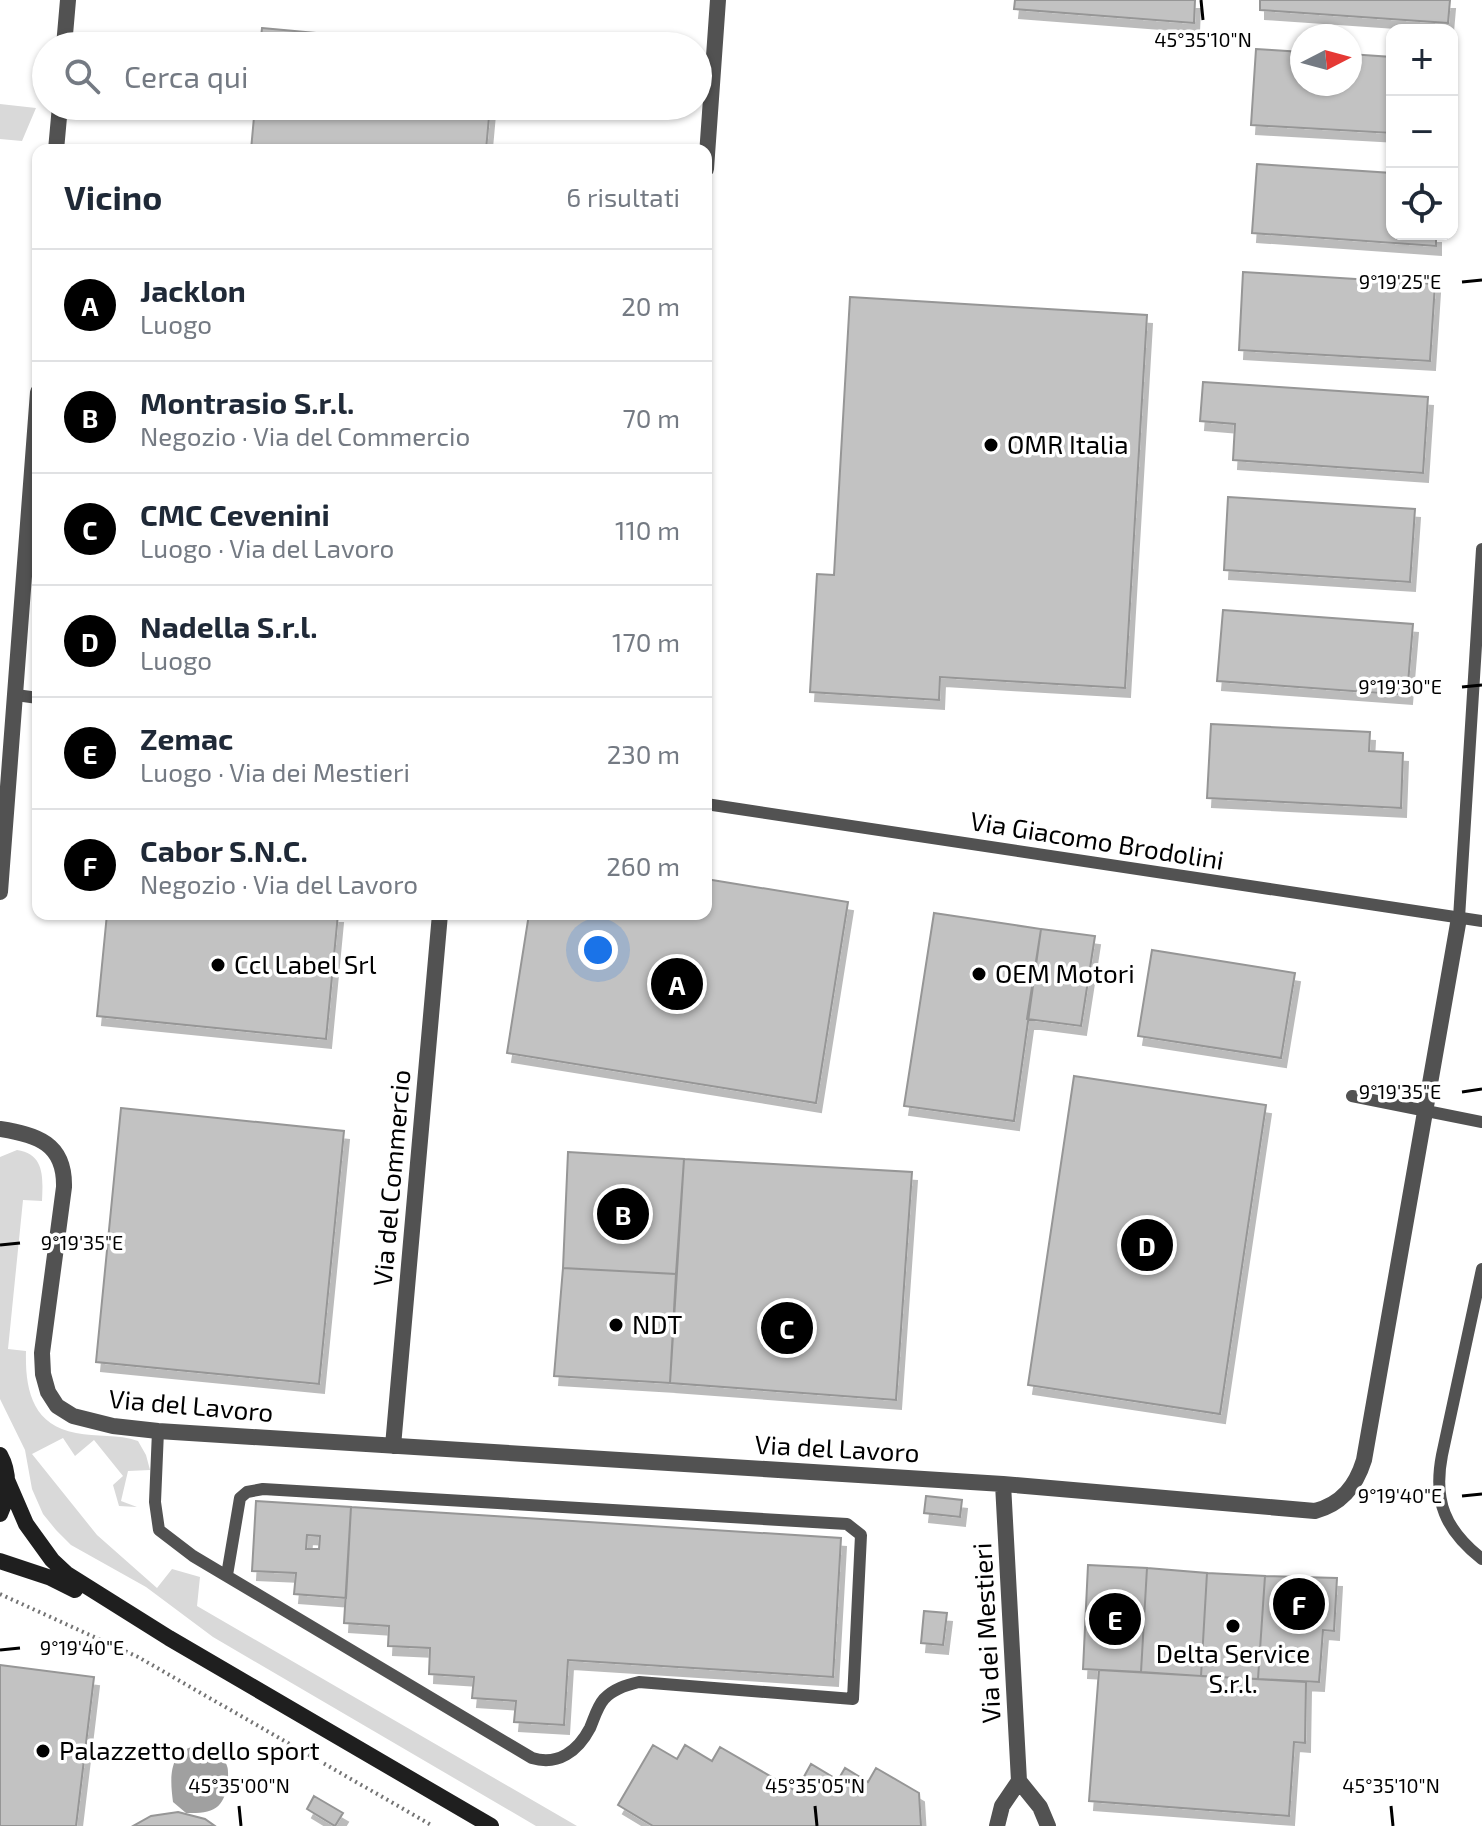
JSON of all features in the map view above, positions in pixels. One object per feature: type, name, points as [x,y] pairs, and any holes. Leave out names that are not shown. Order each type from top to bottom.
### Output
[{"type":"main road","points":[[0,1455],[26,1524],[52,1560],[67,1574],[169,1638],[491,1826]]},
{"type":"main road","points":[[0,1514],[5,1503],[7,1480]]},
{"type":"main road","points":[[0,1561],[51,1578],[169,1638]]},
{"type":"street","points":[[65,32],[68,0]]},
{"type":"street","points":[[712,84],[718,0]]},
{"type":"street","points":[[57,144],[59,120]]},
{"type":"street","points":[[708,144],[709,120]]},
{"type":"street","points":[[0,892],[32,475]]},
{"type":"street","name":"Via del Lavoro","points":[[0,1129],[34,1136],[48,1143],[61,1163],[64,1178],[42,1353],[48,1392],[57,1406],[73,1416],[113,1426],[158,1431],[1003,1484],[1301,1512],[1330,1507],[1343,1498],[1360,1473],[1364,1460],[1459,918]]},
{"type":"street","name":"Via del Commercio","points":[[393,1446],[439,920]]},
{"type":"street","name":"Via dei Mestieri","points":[[1003,1484],[1019,1781]]},
{"type":"street","points":[[997,1826],[1002,1806],[1019,1781],[1040,1807],[1048,1826]]},
{"type":"lane","points":[[1459,918],[1482,549]]},
{"type":"lane","points":[[16,695],[32,697]]},
{"type":"lane","name":"Via Giacomo Brodolini","points":[[712,805],[1482,921]]},
{"type":"lane","points":[[1352,1096],[1482,1122]]},
{"type":"lane","points":[[1482,1269],[1438,1485],[1443,1510],[1453,1532],[1482,1559]]},
{"type":"lane","points":[[158,1431],[155,1502],[159,1530],[193,1556],[540,1760],[556,1759],[571,1752],[583,1740],[604,1699],[618,1689],[639,1682],[853,1699],[861,1535],[847,1524],[263,1489],[247,1492],[240,1498],[227,1575]]},
{"type":"path","points":[[0,1594],[138,1657],[433,1826]]},
{"type":"shaded area","points":[[0,104],[32,108],[32,117],[22,141],[0,139]]},
{"type":"shaded area","points":[[17,1150],[33,1156],[40,1168],[42,1201],[23,1200],[8,1349],[26,1351],[30,1392],[34,1403],[49,1422],[76,1433],[138,1441],[150,1470],[128,1471],[121,1501],[137,1507],[119,1506],[113,1485],[123,1476],[94,1440],[75,1456],[63,1438],[32,1454],[97,1535],[157,1588],[172,1569],[200,1577],[197,1606],[577,1826],[536,1826],[213,1637],[146,1587],[71,1545],[56,1530],[43,1514],[32,1489],[25,1450],[0,1399],[0,1157]]},
{"type":"shaded area","points":[[195,1746],[203,1747],[224,1761],[228,1779],[224,1796],[217,1807],[205,1812],[186,1813],[173,1802],[173,1768],[180,1754]]},
{"type":"building","points":[[1015,0],[1195,0],[1194,23],[1014,9]]},
{"type":"building","points":[[1260,0],[1450,0],[1448,23],[1260,10]]},
{"type":"building","points":[[262,28],[305,32],[262,32]]},
{"type":"building","points":[[1256,49],[1290,51],[1290,96],[1362,96],[1362,55],[1386,57],[1386,133],[1251,125]]},
{"type":"building","points":[[254,120],[489,120],[487,144],[252,144]]},
{"type":"building","points":[[1257,164],[1386,173],[1386,240],[1436,240],[1436,246],[1252,233]]},
{"type":"building","points":[[1243,272],[1435,284],[1430,361],[1239,350]]},
{"type":"building","name":"OMR Italia","points":[[850,297],[1147,315],[1125,688],[940,677],[939,700],[810,692],[817,574],[834,575]]},
{"type":"building","points":[[1203,382],[1428,397],[1423,473],[1233,460],[1235,424],[1200,421]]},
{"type":"building","points":[[1228,497],[1415,509],[1410,582],[1224,570]]},
{"type":"building","points":[[1223,610],[1413,624],[1407,695],[1217,681]]},
{"type":"building","points":[[1211,724],[1370,732],[1369,751],[1403,753],[1401,808],[1207,798]]},
{"type":"building","points":[[712,880],[848,902],[816,1103],[507,1053],[528,920],[712,920]]},
{"type":"building","name":"OEM Motori","points":[[934,913],[1041,929],[1014,1121],[904,1106]]},
{"type":"building","name":"Ccl Label Srl","points":[[106,920],[337,920],[326,1039],[97,1016]]},
{"type":"building","points":[[1041,929],[1095,936],[1081,1026],[1027,1019]]},
{"type":"building","points":[[1152,950],[1295,973],[1281,1058],[1138,1036]]},
{"type":"building","points":[[1074,1076],[1266,1105],[1220,1414],[1028,1385]]},
{"type":"building","points":[[121,1108],[344,1131],[319,1384],[96,1362]]},
{"type":"building","points":[[568,1152],[684,1159],[676,1274],[563,1268]]},
{"type":"building","points":[[684,1159],[912,1172],[896,1400],[670,1383]]},
{"type":"building","name":"NDT","points":[[563,1268],[676,1274],[670,1383],[554,1376]]},
{"type":"building","points":[[926,1496],[962,1500],[960,1517],[924,1513]]},
{"type":"building","points":[[256,1501],[351,1507],[346,1598],[294,1594],[296,1573],[252,1571]],"holes":[[[307,1535],[320,1536],[319,1549],[306,1549]]]},
{"type":"building","points":[[351,1507],[841,1538],[833,1677],[568,1660],[564,1725],[514,1722],[516,1701],[472,1698],[474,1677],[429,1674],[430,1648],[388,1646],[389,1626],[344,1623]]},
{"type":"building","points":[[1088,1565],[1147,1568],[1141,1672],[1083,1669]]},
{"type":"building","points":[[1147,1568],[1207,1573],[1201,1676],[1141,1672]]},
{"type":"building","name":"Delta Service S.r.l.","points":[[1207,1573],[1265,1576],[1258,1679],[1201,1676]]},
{"type":"building","points":[[1265,1576],[1337,1578],[1334,1631],[1323,1630],[1319,1682],[1258,1679]]},
{"type":"building","points":[[924,1611],[947,1613],[943,1645],[921,1643]]},
{"type":"building","name":"Palazzetto dello sport","points":[[0,1665],[94,1677],[76,1826],[0,1826]]},
{"type":"building","points":[[1099,1670],[1306,1682],[1305,1743],[1294,1742],[1289,1816],[1089,1801]]},
{"type":"building","points":[[653,1745],[677,1759],[685,1745],[712,1761],[720,1747],[796,1791],[811,1764],[838,1780],[845,1768],[868,1782],[876,1768],[919,1793],[921,1826],[653,1826],[618,1805]]},
{"type":"building","points":[[314,1796],[343,1813],[335,1826],[307,1809]]},
{"type":"building","points":[[178,1812],[205,1819],[215,1826],[133,1826],[151,1816]]},
{"type":"place","name":"OMR Italia","points":[[991,445]]},
{"type":"place","name":"Ccl Label Srl","points":[[218,965]]},
{"type":"place","name":"OEM Motori","points":[[979,974]]},
{"type":"place","name":"Jacklon","points":[[677,984]]},
{"type":"place","name":"Montrasio S.r.l.","points":[[623,1214]]},
{"type":"place","name":"Nadella S.r.l.","points":[[1147,1245]]},
{"type":"place","name":"NDT","points":[[616,1325]]},
{"type":"place","name":"CMC Cevenini","points":[[787,1328]]},
{"type":"place","name":"Cabor S.N.C.","points":[[1299,1604]]},
{"type":"place","name":"Zemac","points":[[1115,1619]]},
{"type":"place","name":"Delta Service S.r.l.","points":[[1233,1626]]},
{"type":"place","name":"Palazzetto dello sport","points":[[43,1751]]}]
